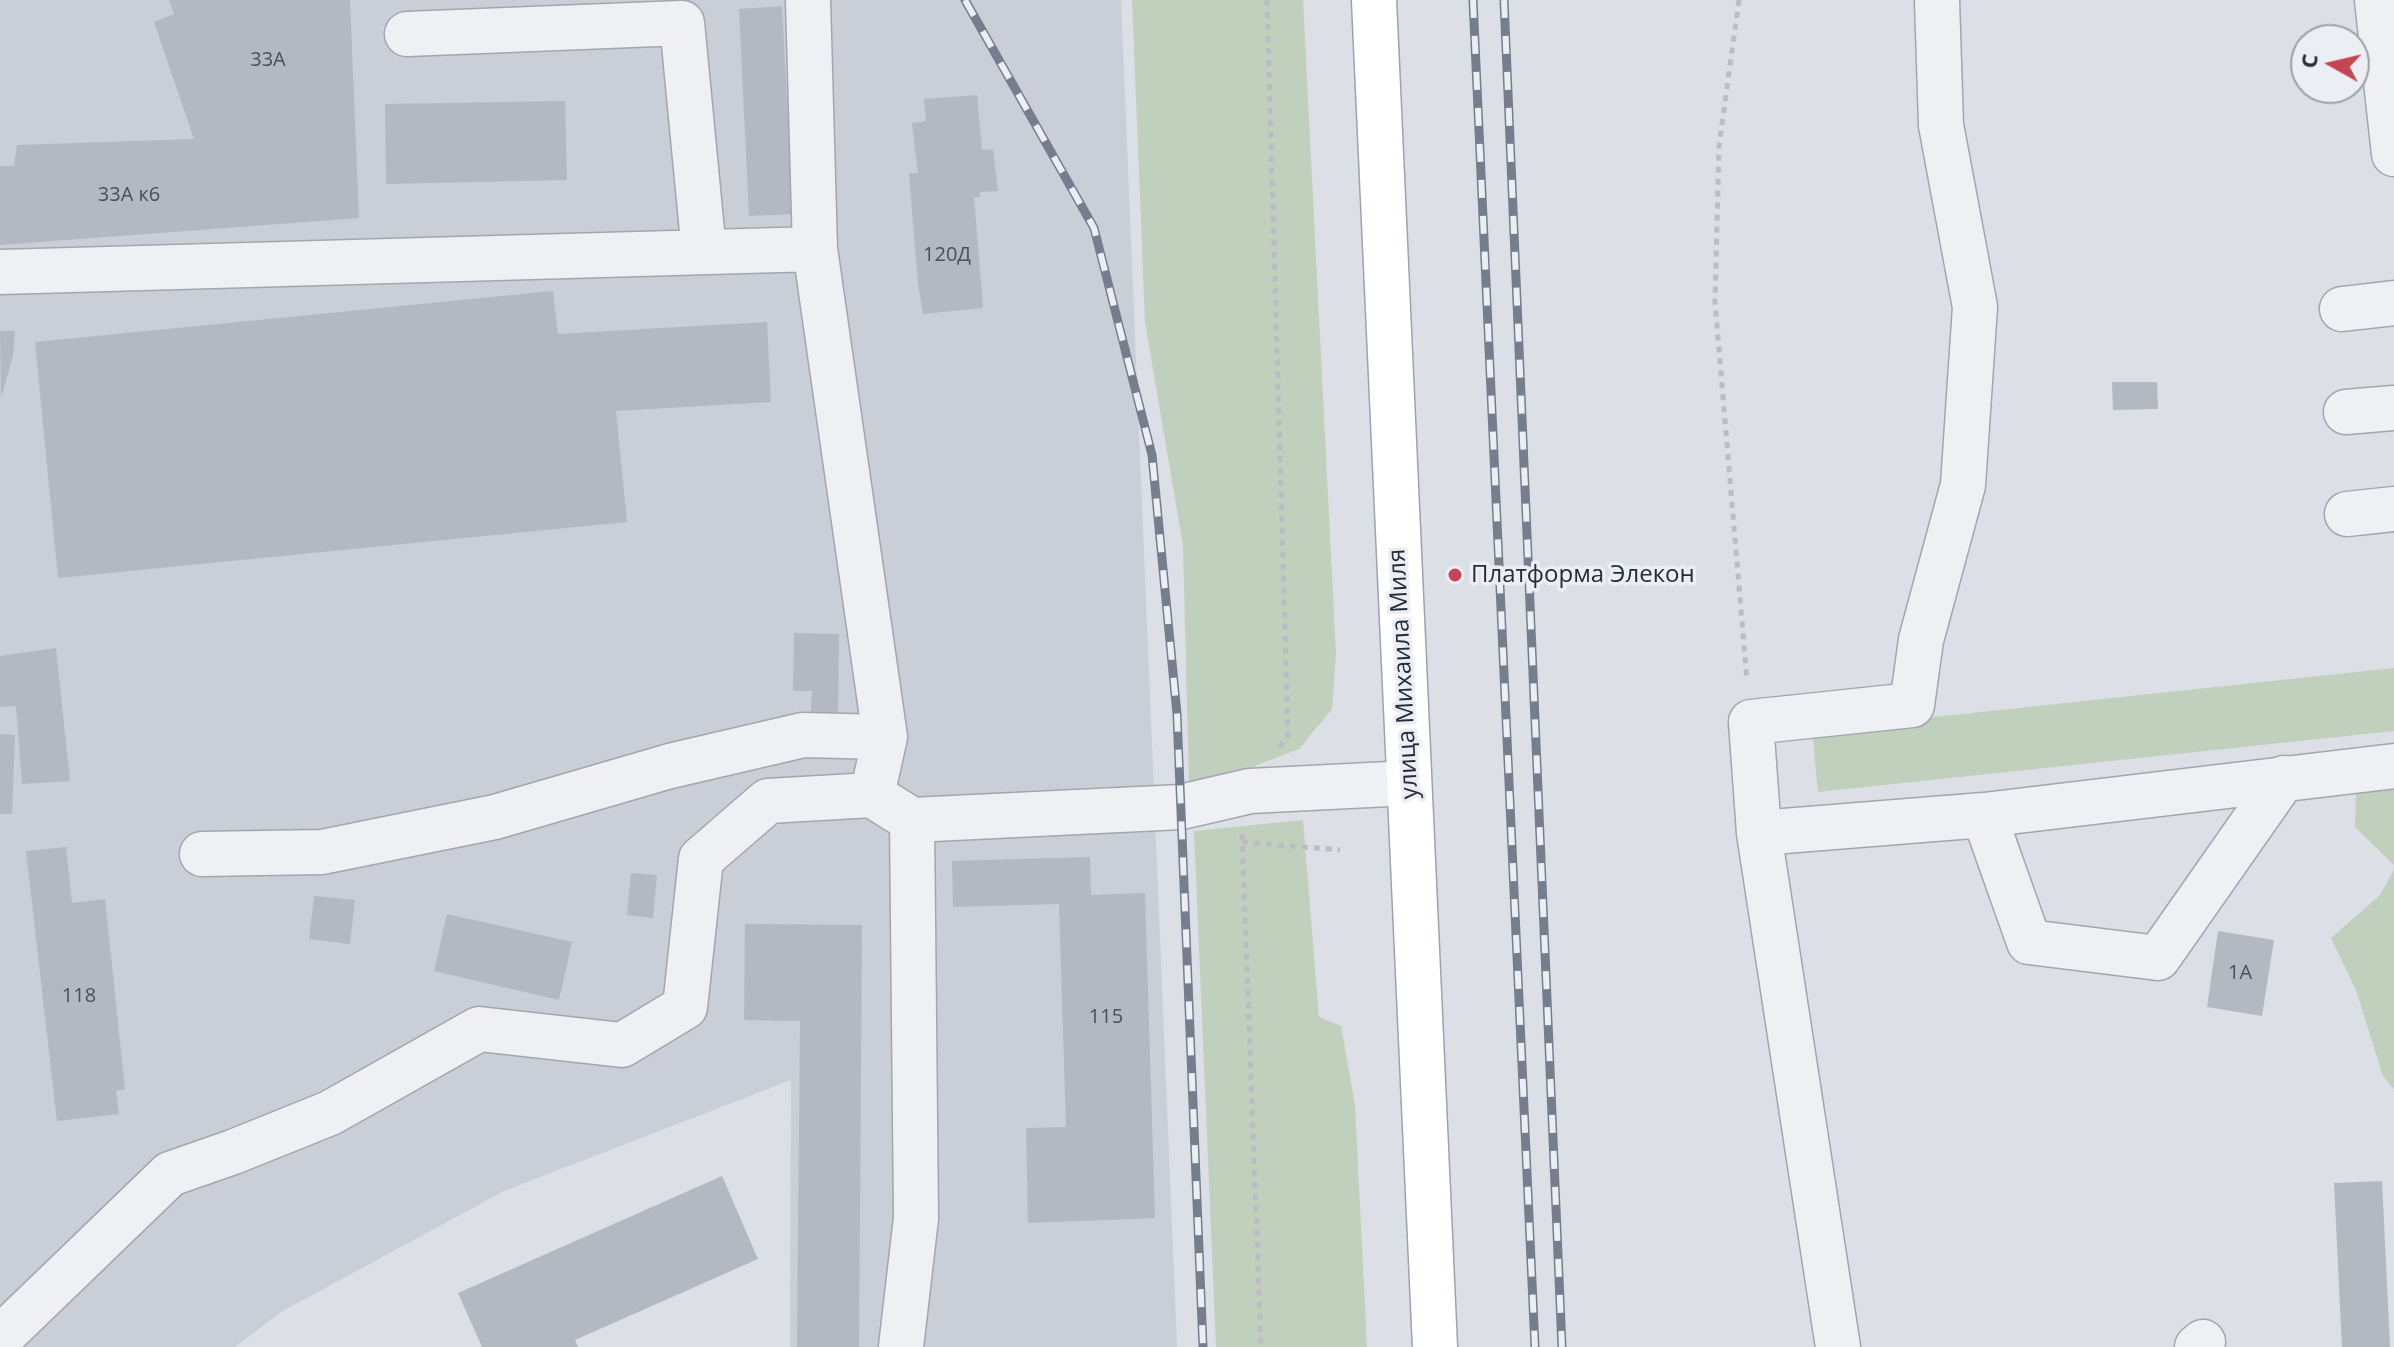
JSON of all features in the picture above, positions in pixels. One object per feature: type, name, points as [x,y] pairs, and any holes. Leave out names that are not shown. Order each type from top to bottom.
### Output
[{"type":"main road","name":"улица Михаила Миля","points":[[1374,0],[1435,1347]]},
{"type":"lane","points":[[808,0],[815,249],[885,737],[872,795]]},
{"type":"lane","points":[[1838,1347],[1759,833],[1751,722],[1912,705],[1921,640],[1963,485],[1975,307],[1941,125],[1937,0]]},
{"type":"lane","points":[[2377,0],[2394,154]]},
{"type":"lane","points":[[407,34],[682,23],[704,252]]},
{"type":"lane","points":[[0,272],[815,249]]},
{"type":"lane","points":[[2342,309],[2394,303]]},
{"type":"lane","points":[[2346,412],[2394,408]]},
{"type":"lane","points":[[2347,514],[2394,509]]},
{"type":"lane","points":[[202,854],[322,852],[495,817],[670,766],[803,735],[885,737]]},
{"type":"lane","points":[[1759,833],[1984,815],[2394,766]]},
{"type":"lane","points":[[1984,815],[2029,942],[2158,958],[2284,778]]},
{"type":"lane","points":[[0,1338],[170,1174],[330,1113],[479,1029],[622,1045],[685,1007],[701,859],[768,801],[872,795],[912,820],[1181,807],[1250,791],[1409,783]]},
{"type":"lane","points":[[901,1347],[916,1218],[912,820]]},
{"type":"path","points":[[1261,1347],[1241,805],[1288,735],[1267,0]]},
{"type":"path","points":[[1739,0],[1719,146],[1715,302],[1751,722]]},
{"type":"path","points":[[1242,842],[1340,850]]},
{"type":"shaded area","points":[[0,0],[1121,0],[1177,1347],[790,1347],[791,1080],[504,1191],[281,1312],[235,1347],[0,1347]]},
{"type":"green space","points":[[1132,0],[1303,0],[1336,654],[1332,709],[1299,749],[1247,769],[1189,782],[1183,546],[1145,322]]},
{"type":"green space","points":[[2394,668],[2394,731],[1818,792],[1812,730]]},
{"type":"green space","points":[[2394,789],[2394,865],[2355,827],[2356,793]]},
{"type":"green space","points":[[1303,820],[1319,1017],[1341,1026],[1355,1105],[1367,1347],[1216,1347],[1194,831]]},
{"type":"green space","points":[[2394,870],[2394,1089],[2383,1076],[2356,990],[2331,938],[2379,896]]},
{"type":"building","points":[[169,0],[350,0],[359,218],[0,245],[0,166],[14,166],[17,145],[194,139],[154,22],[174,14]]},
{"type":"building","points":[[782,6],[793,214],[749,216],[739,9]]},
{"type":"building","points":[[977,95],[982,150],[993,149],[998,191],[980,192],[980,197],[974,197],[983,308],[923,314],[909,173],[918,173],[912,123],[926,121],[924,99]]},
{"type":"building","points":[[565,101],[567,180],[386,184],[385,104]]},
{"type":"building","points":[[553,291],[558,334],[767,322],[771,402],[616,411],[627,522],[58,578],[35,342]]},
{"type":"building","points":[[0,331],[15,331],[13,356],[1,398]]},
{"type":"building","points":[[2112,382],[2157,382],[2158,409],[2113,410]]},
{"type":"building","points":[[794,633],[839,634],[838,724],[810,724],[812,691],[793,691]]},
{"type":"building","points":[[56,648],[70,781],[22,784],[16,706],[0,707],[0,656]]},
{"type":"building","points":[[0,734],[15,735],[12,814],[0,814]]},
{"type":"building","points":[[66,847],[72,903],[105,899],[125,1089],[116,1091],[119,1114],[57,1121],[26,851]]},
{"type":"building","points":[[1090,857],[1091,895],[1145,893],[1155,1218],[1028,1223],[1026,1128],[1066,1127],[1059,904],[953,907],[952,861]]},
{"type":"building","points":[[631,873],[657,875],[653,918],[627,915]]},
{"type":"building","points":[[314,896],[355,900],[350,944],[309,939]]},
{"type":"building","points":[[447,914],[572,942],[559,1000],[434,971]]},
{"type":"building","points":[[745,924],[862,925],[859,1347],[797,1347],[800,1021],[744,1020]]},
{"type":"building","points":[[2218,931],[2274,940],[2262,1016],[2207,1007]]},
{"type":"building","points":[[722,1176],[758,1259],[575,1340],[578,1347],[482,1347],[458,1293]]},
{"type":"building","points":[[2382,1181],[2390,1347],[2342,1347],[2334,1183]]},
{"type":"railway","points":[[965,0],[1094,228],[1152,455],[1177,714],[1203,1347]]},
{"type":"railway","points":[[1473,0],[1535,1347]]},
{"type":"railway","points":[[1504,0],[1562,1347]]},
{"type":"place","name":"Платформа Элекон","points":[[1455,575]]}]
